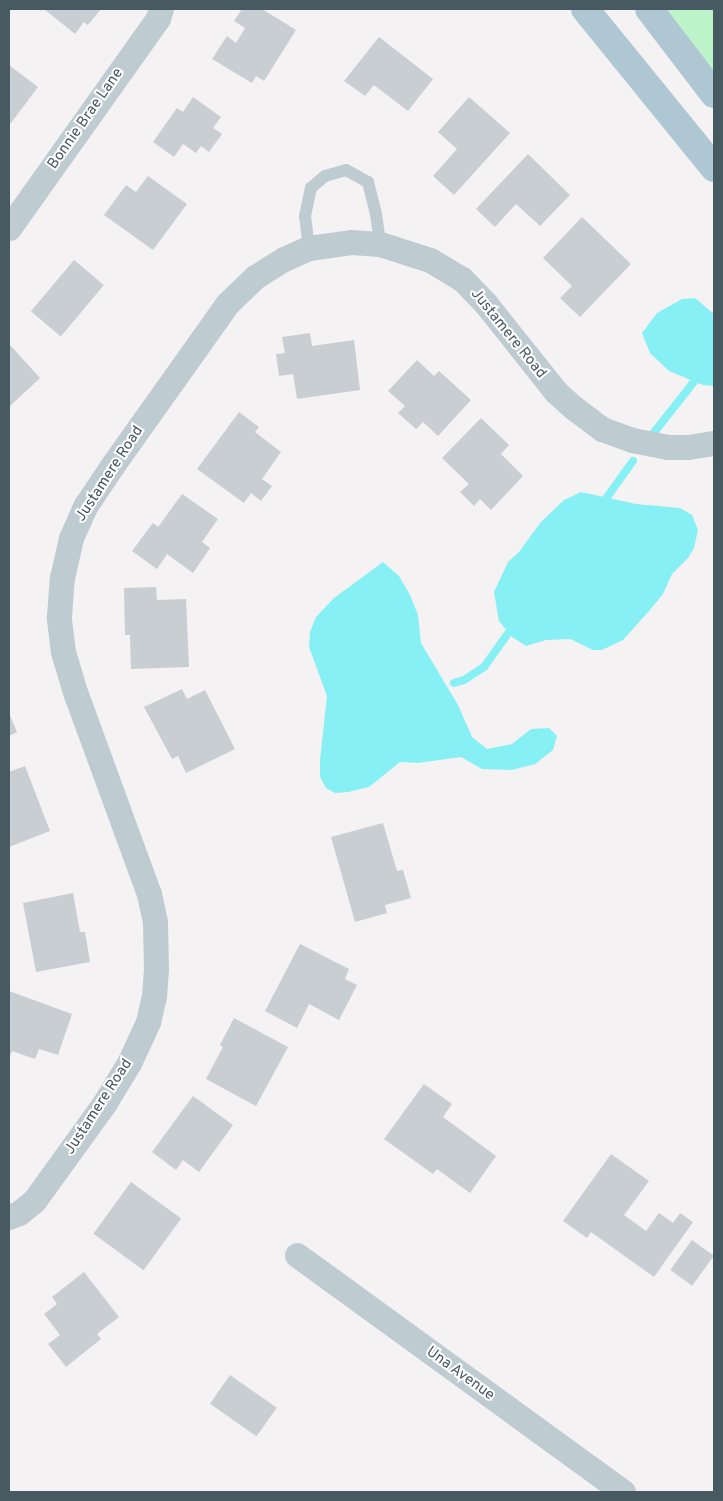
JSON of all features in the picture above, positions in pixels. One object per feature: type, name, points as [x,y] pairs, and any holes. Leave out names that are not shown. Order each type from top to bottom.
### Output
[{"type":"main road","points":[[585,9],[714,168]]},
{"type":"main road","points":[[649,9],[714,94]]},
{"type":"street","name":"Bonnie Brae Lane","points":[[9,227],[158,18],[161,9]]},
{"type":"street","name":"Justamere Road","points":[[9,1217],[19,1213],[34,1201],[104,1104],[129,1063],[148,1022],[154,997],[156,970],[155,922],[149,894],[76,695],[63,652],[59,617],[62,578],[71,538],[86,506],[112,466],[227,304],[256,277],[284,259],[309,248],[351,242],[380,244],[430,260],[462,279],[486,304],[556,392],[602,429],[632,440],[667,447],[688,447],[714,442]]},
{"type":"street","name":"Una Avenue","points":[[297,1255],[623,1492]]},
{"type":"lane","points":[[309,248],[305,216],[311,188],[325,176],[346,170],[368,182],[376,214],[380,244]]},
{"type":"green space","points":[[659,9],[714,9],[714,76]]},
{"type":"water","points":[[695,298],[714,314],[714,386],[703,385],[669,371],[650,353],[642,333],[657,313],[682,299]]},
{"type":"water","points":[[581,492],[636,504],[680,508],[692,515],[698,530],[694,548],[688,558],[672,574],[663,594],[623,640],[602,650],[593,650],[570,639],[546,640],[526,646],[512,637],[499,621],[494,592],[508,562],[519,552],[540,523],[564,500]]},
{"type":"water","points":[[383,562],[399,576],[410,595],[418,615],[421,643],[458,705],[472,737],[487,749],[512,744],[531,729],[549,728],[557,736],[553,750],[535,764],[512,770],[482,769],[461,757],[418,763],[400,762],[369,787],[335,793],[326,788],[320,777],[320,760],[327,696],[309,647],[310,632],[316,617],[334,598]]},
{"type":"building","points":[[44,9],[101,9],[88,25],[84,22],[75,34]]},
{"type":"building","points":[[242,9],[262,9],[296,30],[264,81],[256,76],[252,83],[212,59],[227,36],[236,43],[245,28],[234,21]]},
{"type":"building","points":[[379,37],[433,79],[408,111],[374,85],[365,96],[344,81]]},
{"type":"building","points":[[9,65],[38,87],[11,123],[9,122]]},
{"type":"building","points":[[193,97],[221,117],[213,128],[222,134],[209,152],[201,146],[196,153],[183,144],[174,157],[153,142],[177,108],[183,112]]},
{"type":"building","points":[[469,97],[510,133],[454,195],[433,176],[457,149],[438,132]]},
{"type":"building","points":[[528,154],[570,195],[540,226],[516,204],[495,227],[476,209]]},
{"type":"building","points":[[148,176],[187,204],[153,250],[104,215],[126,185],[136,192]]},
{"type":"building","points":[[582,217],[631,264],[580,317],[560,298],[572,286],[543,258]]},
{"type":"building","points":[[74,260],[104,285],[61,336],[31,311]]},
{"type":"building","points":[[310,333],[312,346],[354,340],[360,390],[297,399],[293,374],[279,376],[276,354],[285,353],[282,337]]},
{"type":"building","points":[[9,344],[40,378],[9,407]]},
{"type":"building","points":[[417,360],[434,376],[439,371],[471,400],[438,436],[423,422],[416,429],[398,413],[405,406],[388,391]]},
{"type":"building","points":[[239,412],[259,427],[255,432],[281,452],[262,479],[272,486],[261,501],[251,493],[244,503],[197,469]]},
{"type":"building","points":[[481,418],[509,445],[501,454],[523,476],[491,510],[480,499],[474,506],[460,492],[469,484],[442,458]]},
{"type":"building","points":[[182,494],[218,519],[202,542],[210,548],[193,573],[167,554],[157,569],[132,551],[153,523],[158,527]]},
{"type":"building","points":[[156,587],[157,600],[186,599],[189,667],[131,669],[130,635],[125,635],[124,588]]},
{"type":"building","points":[[182,689],[187,699],[205,690],[235,749],[186,773],[178,756],[172,759],[144,707]]},
{"type":"building","points":[[9,713],[17,732],[9,736]]},
{"type":"building","points":[[25,766],[50,831],[9,847],[9,772]]},
{"type":"building","points":[[383,823],[397,871],[403,870],[411,898],[385,905],[387,913],[355,922],[331,837]]},
{"type":"building","points":[[73,893],[80,932],[85,932],[90,962],[36,972],[23,903]]},
{"type":"building","points":[[300,944],[349,969],[345,979],[357,985],[339,1020],[309,1004],[297,1028],[265,1011]]},
{"type":"building","points":[[9,991],[72,1014],[58,1055],[39,1049],[35,1059],[12,1051],[9,1058]]},
{"type":"building","points":[[234,1018],[288,1047],[256,1106],[206,1079],[223,1047],[220,1045]]},
{"type":"building","points":[[424,1084],[452,1104],[443,1117],[496,1156],[470,1193],[437,1169],[433,1174],[384,1139]]},
{"type":"building","points":[[193,1096],[233,1125],[199,1172],[183,1160],[176,1170],[152,1152]]},
{"type":"building","points":[[611,1154],[649,1181],[624,1215],[646,1231],[659,1213],[673,1223],[680,1213],[693,1222],[654,1277],[591,1232],[587,1238],[563,1221]]},
{"type":"building","points":[[131,1182],[181,1218],[144,1270],[93,1234]]},
{"type":"building","points":[[692,1240],[714,1256],[692,1286],[670,1270]]},
{"type":"building","points":[[84,1272],[119,1317],[97,1334],[101,1339],[66,1367],[48,1344],[60,1335],[44,1314],[57,1304],[52,1297]]},
{"type":"building","points":[[230,1375],[277,1408],[257,1436],[210,1404]]},
{"type":"waterway","points":[[652,435],[700,374]]},
{"type":"waterway","points":[[602,504],[633,461]]},
{"type":"waterway","points":[[454,683],[464,680],[484,667],[514,625]]}]
